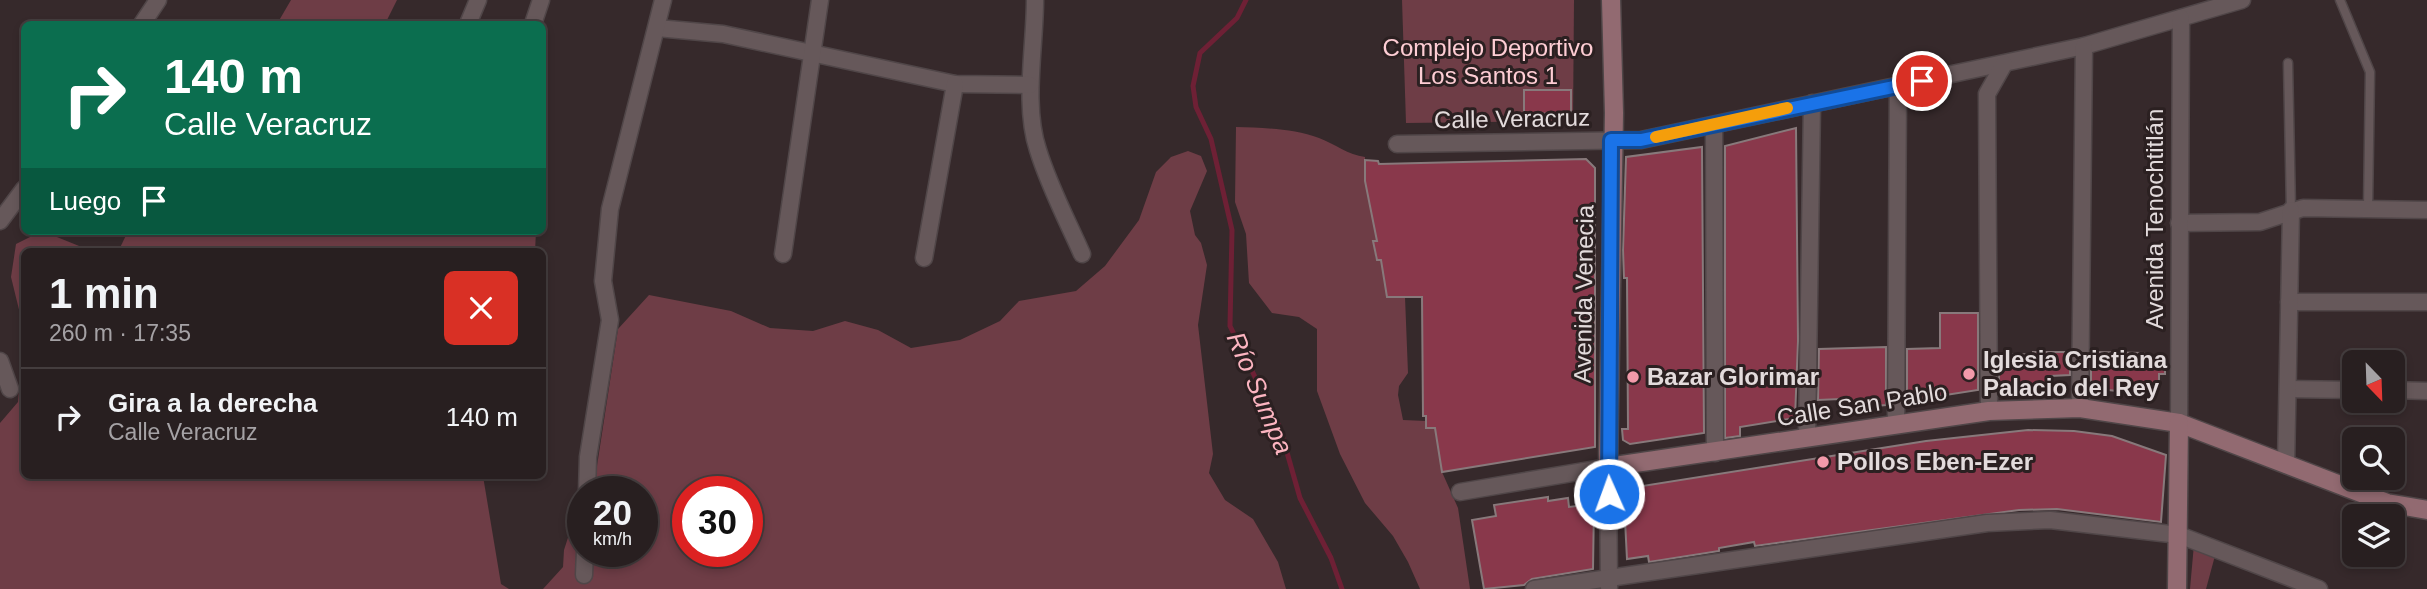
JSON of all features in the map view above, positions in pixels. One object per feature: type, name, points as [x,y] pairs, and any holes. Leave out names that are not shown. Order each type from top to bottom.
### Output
[{"type":"street","points":[[144,21],[158,0]]},
{"type":"street","points":[[469,21],[478,0]]},
{"type":"street","points":[[534,21],[541,0]]},
{"type":"street","points":[[587,476],[588,457],[610,320],[603,281],[610,209],[663,0]]},
{"type":"street","points":[[783,254],[810,51],[820,0]]},
{"type":"street","points":[[1035,0],[1035,38],[1030,85],[1037,148],[1082,254]]},
{"type":"street","name":"Avenida Venecia","points":[[1609,584],[1611,140],[1614,113],[1611,0]]},
{"type":"street","name":"Calle Veracruz","points":[[1396,144],[1641,140],[2084,46],[2242,0]]},
{"type":"street","name":"Avenida Tenochtitlán","points":[[2178,589],[2181,18]]},
{"type":"street","points":[[656,28],[723,34],[955,84],[1030,85]]},
{"type":"street","points":[[2080,408],[2084,46]]},
{"type":"street","points":[[1989,411],[1987,94],[2004,64]]},
{"type":"street","points":[[923,258],[955,84]]},
{"type":"street","points":[[1896,423],[1898,86]]},
{"type":"street","points":[[1807,436],[1812,103]]},
{"type":"street","points":[[1714,125],[1715,453]]},
{"type":"street","points":[[0,221],[21,193]]},
{"type":"street","points":[[2179,223],[2260,222],[2291,210],[2427,210]]},
{"type":"street","points":[[2286,465],[2291,210]]},
{"type":"street","points":[[2289,302],[2427,302]]},
{"type":"street","points":[[0,361],[10,390]]},
{"type":"street","points":[[2288,389],[2342,390]]},
{"type":"street","points":[[2405,390],[2427,391]]},
{"type":"street","name":"Calle San Pablo","points":[[1460,492],[1896,423],[1989,411],[2080,408],[2179,423],[2387,503],[2427,510]]},
{"type":"street","points":[[1534,589],[1609,584],[1987,523],[2050,520],[2179,535],[2319,589]]},
{"type":"street","points":[[584,567],[584,575]]},
{"type":"lane","points":[[2340,0],[2370,72],[2368,209]]},
{"type":"lane","points":[[2288,63],[2291,210]]},
{"type":"green space","points":[[291,0],[397,0],[386,21],[279,21]]},
{"type":"green space","name":"Complejo Deportivo Los Santos 1","points":[[1402,0],[1574,0],[1573,121],[1406,123]]},
{"type":"green space","points":[[1236,127],[1299,132],[1365,157],[1365,181],[1377,241],[1373,242],[1376,259],[1381,260],[1387,296],[1405,297],[1408,373],[1399,386],[1398,395],[1403,420],[1426,421],[1426,428],[1435,428],[1442,472],[1458,508],[1470,589],[1420,589],[1393,536],[1365,503],[1340,454],[1317,391],[1317,329],[1299,317],[1272,313],[1249,283],[1246,234],[1235,202]]},
{"type":"green space","points":[[1188,151],[1201,156],[1207,171],[1190,211],[1195,235],[1201,243],[1207,265],[1198,325],[1213,454],[1209,473],[1225,500],[1253,519],[1278,562],[1286,589],[543,589],[563,567],[567,541],[567,567],[658,567],[658,476],[595,476],[618,329],[649,295],[731,311],[770,328],[813,331],[845,321],[878,330],[911,348],[960,340],[1000,321],[1019,301],[1076,291],[1105,266],[1139,220],[1156,172],[1171,157]]},
{"type":"green space","points":[[34,235],[52,235],[84,248],[21,248],[21,318],[11,277],[16,244]]},
{"type":"green space","points":[[126,235],[536,235],[535,248],[120,248]]},
{"type":"green space","points":[[21,366],[21,479],[484,479],[501,584],[509,589],[0,589],[0,423],[18,402]]},
{"type":"green space","points":[[2194,544],[2216,552],[2206,589],[2190,589]]},
{"type":"building","points":[[1524,90],[1571,90],[1571,113],[1524,114]]},
{"type":"building","points":[[1796,128],[1798,341],[1795,418],[1740,427],[1740,436],[1725,438],[1725,146]]},
{"type":"building","points":[[1702,147],[1704,433],[1630,444],[1623,440],[1622,429],[1628,429],[1627,278],[1624,278],[1623,250],[1626,157]]},
{"type":"building","points":[[1586,159],[1595,168],[1595,447],[1442,472],[1435,428],[1426,428],[1426,416],[1423,416],[1422,297],[1387,297],[1381,260],[1377,260],[1373,241],[1377,241],[1365,181],[1365,160],[1378,161],[1379,164]]},
{"type":"building","points":[[1940,313],[1978,313],[1978,390],[1907,401],[1907,349],[1940,348]]},
{"type":"building","points":[[1886,347],[1886,405],[1840,409],[1840,399],[1818,400],[1819,349]]},
{"type":"building","points":[[2070,352],[2070,375],[2050,376],[2050,387],[1999,387],[1999,355]]},
{"type":"building","points":[[2091,352],[2144,353],[2143,359],[2165,358],[2165,374],[2159,374],[2159,386],[2143,387],[2143,394],[2091,388]]},
{"type":"building","points":[[2028,430],[2074,431],[2112,436],[2166,455],[2161,522],[2057,509],[2019,510],[1755,546],[1754,542],[1719,548],[1719,551],[1649,562],[1648,556],[1627,559],[1624,500],[1638,499],[1636,487],[1926,441]]},
{"type":"building","points":[[1548,497],[1548,501],[1568,498],[1569,507],[1594,504],[1593,569],[1532,579],[1524,585],[1484,589],[1472,520],[1496,516],[1494,505]]},
{"type":"waterway","name":"Río Sumpa","points":[[1246,0],[1237,18],[1200,53],[1193,86],[1196,107],[1211,139],[1232,230],[1230,326],[1280,428],[1300,498],[1331,558],[1342,589]]},
{"type":"slow traffic","points":[[1656,137],[1787,108]]},
{"type":"place","name":"Iglesia Cristiana Palacio del Rey","points":[[1969,374]]},
{"type":"place","name":"Bazar Glorimar","points":[[1633,377]]},
{"type":"place","name":"Pollos Eben-Ezer","points":[[1823,462]]},
{"type":"route","points":[[1609,494],[1607,445],[1611,140],[1641,140],[1922,81]]}]
